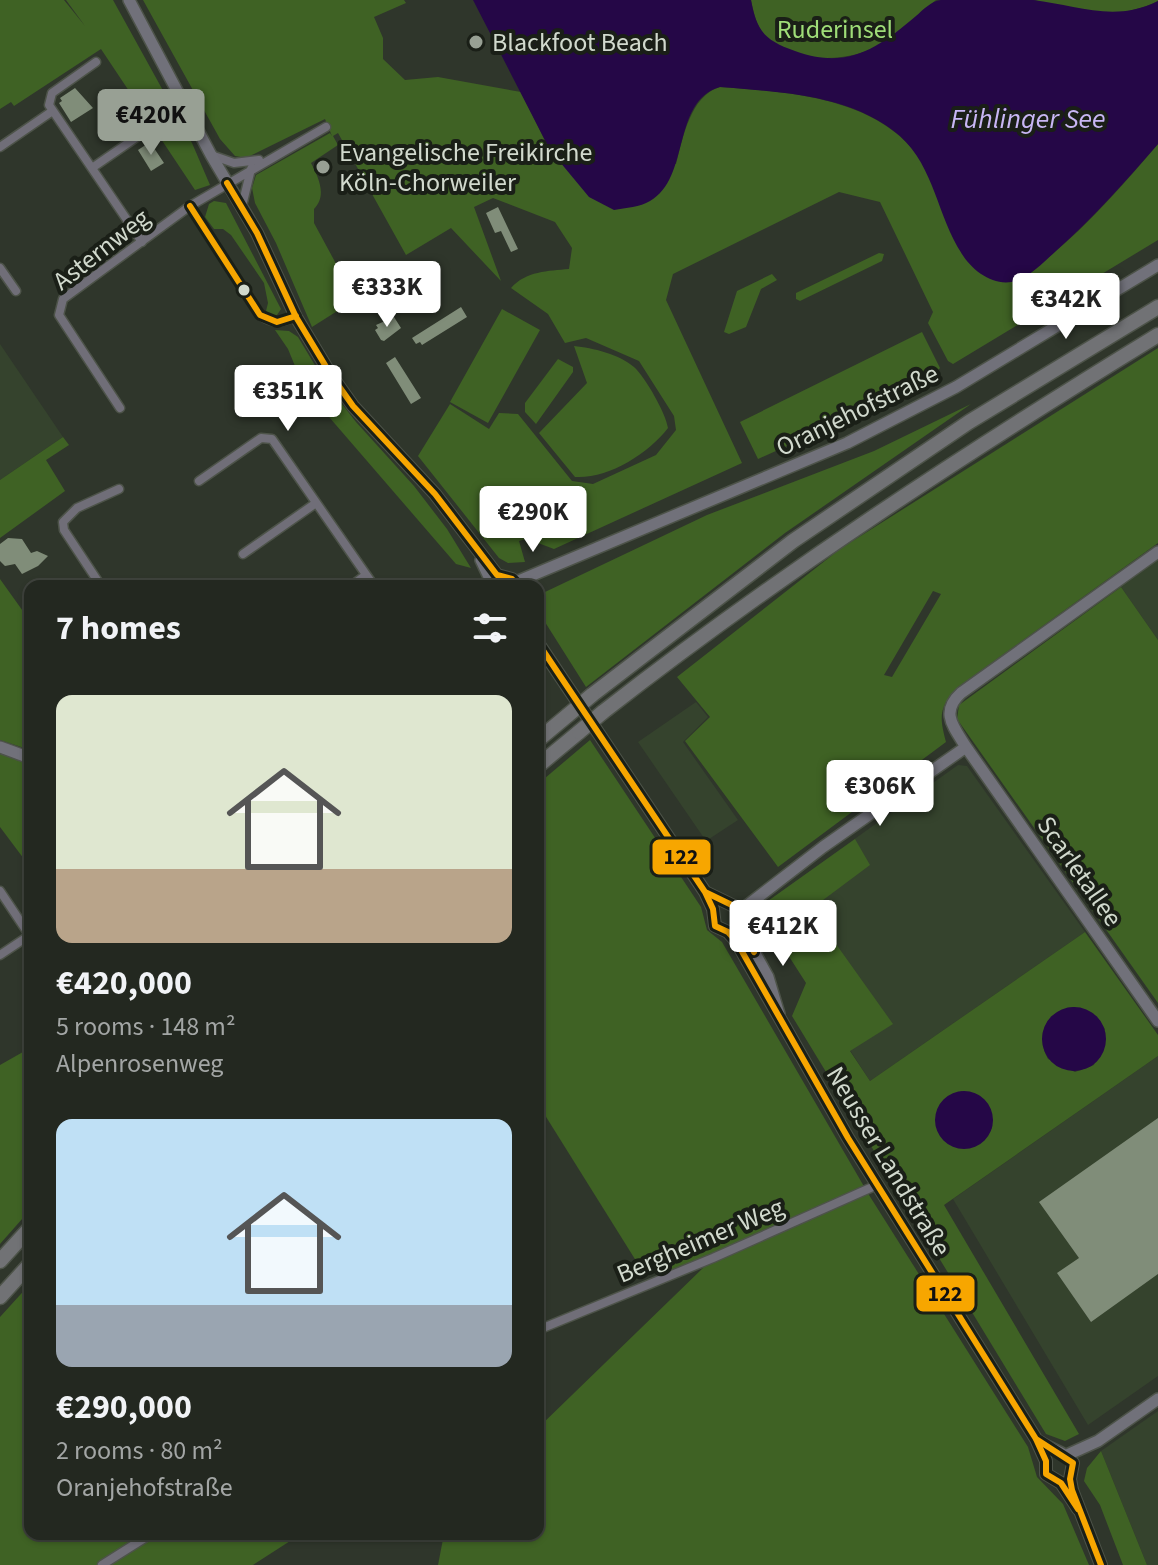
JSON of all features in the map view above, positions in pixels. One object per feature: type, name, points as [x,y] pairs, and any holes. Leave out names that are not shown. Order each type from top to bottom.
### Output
[{"type":"highway","points":[[544,735],[793,541],[969,422],[1158,307]]},
{"type":"highway","points":[[544,761],[603,712],[806,560],[1014,423],[1158,335]]},
{"type":"highway","points":[[0,1261],[24,1235]]},
{"type":"highway","points":[[0,1297],[24,1271]]},
{"type":"main road","points":[[129,0],[211,155],[257,233],[296,316],[353,406],[435,494],[497,575],[509,580]]},
{"type":"main road","name":"Oranjehofstraße","points":[[523,580],[603,543],[847,443],[906,414],[1158,265]]},
{"type":"main road","points":[[475,549],[490,580]]},
{"type":"main road","name":"Scarletallee","points":[[1158,552],[955,699],[948,716],[966,747],[1158,1021]]},
{"type":"main road","name":"Neusser Landstraße","points":[[544,652],[717,906],[715,926],[728,932],[877,1185],[1036,1439],[1046,1461],[1046,1474],[1066,1481],[1101,1565]]},
{"type":"main road","points":[[0,747],[24,756]]},
{"type":"main road","points":[[728,932],[738,914],[776,883],[966,747]]},
{"type":"main road","points":[[717,906],[738,914]]},
{"type":"main road","name":"Neusser Landstraße","points":[[738,914],[774,991],[783,1026]]},
{"type":"main road","points":[[1046,1461],[1066,1457],[1098,1441],[1158,1399]]},
{"type":"main road","name":"Neusser Landstraße","points":[[1036,1439],[1066,1457]]},
{"type":"main road","points":[[1066,1457],[1066,1481]]},
{"type":"street","points":[[96,62],[52,93],[49,105],[142,242]]},
{"type":"street","points":[[0,147],[51,112]]},
{"type":"street","name":"Asternweg","points":[[120,408],[59,315],[63,299],[190,206],[326,127]]},
{"type":"street","points":[[92,168],[150,128]]},
{"type":"street","points":[[211,155],[234,163],[268,158]]},
{"type":"street","points":[[242,209],[251,168]]},
{"type":"street","points":[[190,206],[260,315],[277,323],[296,316]]},
{"type":"street","points":[[0,268],[16,291]]},
{"type":"street","points":[[0,287],[9,281]]},
{"type":"street","points":[[199,481],[252,444],[272,439],[370,580]]},
{"type":"street","points":[[97,580],[64,530],[63,522],[77,508],[119,489]]},
{"type":"street","points":[[243,554],[316,503]]},
{"type":"street","points":[[359,580],[366,575]]},
{"type":"street","points":[[0,891],[24,926]]},
{"type":"street","points":[[0,955],[24,939]]},
{"type":"street","name":"Bergheimer Weg","points":[[544,1328],[713,1258],[877,1185]]},
{"type":"street","points":[[102,1565],[142,1540]]},
{"type":"shaded area","points":[[0,344],[63,437],[0,480]]},
{"type":"shaded area","points":[[1158,560],[1158,640],[1121,587]]},
{"type":"shaded area","points":[[696,702],[708,717],[683,742],[738,820],[706,841],[638,742]]},
{"type":"shaded area","points":[[958,765],[967,766],[1085,932],[870,1081],[758,908]]},
{"type":"shaded area","points":[[1158,1056],[1158,1376],[1088,1425],[953,1199]]},
{"type":"shaded area","points":[[1158,1411],[1158,1565],[1147,1565],[1101,1451]]},
{"type":"green space","points":[[0,0],[64,0],[85,26],[66,0],[113,0],[192,143],[210,185],[195,190],[101,49],[14,106],[11,102],[0,109]]},
{"type":"green space","points":[[143,0],[404,0],[406,3],[374,17],[383,38],[383,59],[405,80],[438,77],[521,92],[550,151],[676,164],[695,108],[701,99],[720,87],[832,102],[884,124],[906,142],[930,174],[962,254],[1018,280],[1075,234],[1158,144],[1158,240],[953,364],[948,361],[928,323],[933,312],[880,202],[839,192],[673,274],[666,300],[742,463],[554,549],[538,543],[535,536],[519,541],[525,562],[508,563],[499,558],[418,456],[450,404],[489,429],[499,413],[518,414],[572,481],[593,484],[656,455],[676,430],[674,416],[639,361],[586,338],[565,343],[548,314],[511,288],[530,275],[569,269],[572,248],[555,222],[493,198],[474,207],[501,281],[451,228],[406,255],[338,133],[333,136],[338,145],[311,163],[321,193],[314,209],[314,223],[347,284],[342,287],[350,303],[312,327],[255,203],[252,188],[256,175],[330,133],[332,136],[325,119],[246,158],[235,156],[220,139]]},
{"type":"green space","name":"Ruderinsel","points":[[751,0],[936,0],[884,43],[858,54],[828,58],[798,55],[772,43],[760,29]]},
{"type":"green space","points":[[1035,0],[1158,1],[1129,11],[1097,13],[1065,9]]},
{"type":"green space","points":[[214,201],[226,203],[281,309],[277,315],[266,311],[268,303],[264,283],[231,235],[223,229],[214,229],[205,217],[209,204]]},
{"type":"green space","points":[[879,253],[884,254],[882,261],[800,301],[796,299],[796,293]]},
{"type":"green space","points":[[772,274],[777,280],[761,289],[746,327],[729,334],[724,332],[737,291]]},
{"type":"green space","points":[[502,309],[540,330],[488,423],[450,402]]},
{"type":"green space","points":[[275,330],[289,331],[298,337],[325,382],[356,422],[414,486],[447,529],[471,568],[456,564],[304,388],[288,349]]},
{"type":"green space","points":[[922,332],[940,368],[935,374],[847,419],[758,459],[740,422]]},
{"type":"green space","points":[[574,346],[606,352],[634,367],[655,396],[668,428],[650,447],[626,463],[588,477],[575,477],[539,433],[587,383]]},
{"type":"green space","points":[[1158,348],[1158,543],[958,687],[942,712],[946,742],[778,867],[685,741],[710,717],[677,677],[840,549]],"holes":[[[933,591],[941,594],[892,677],[884,675]]]},
{"type":"green space","points":[[558,359],[573,367],[573,372],[536,424],[525,412],[525,403]]},
{"type":"green space","points":[[971,404],[785,533],[586,687],[544,620],[545,592],[707,515],[874,451]]},
{"type":"green space","points":[[63,437],[69,445],[46,460],[65,491],[0,538],[0,480]]},
{"type":"green space","points":[[0,579],[24,613],[24,748],[0,740]]},
{"type":"green space","points":[[1121,587],[1158,640],[1158,1003],[957,719],[959,705]]},
{"type":"green space","points":[[590,740],[701,907],[707,930],[722,942],[869,1195],[1028,1447],[1037,1477],[1063,1504],[1089,1565],[438,1565],[443,1540],[544,1540],[544,1422],[704,1267],[643,1272],[544,1114],[544,779]]},
{"type":"green space","points":[[0,754],[24,762],[24,859],[0,827]]},
{"type":"green space","points":[[855,839],[870,865],[811,909],[893,1024],[850,1051],[870,1081],[1085,932],[1158,1035],[1158,1056],[944,1205],[1079,1434],[1065,1441],[1046,1434],[792,1016],[806,983],[758,908]],"holes":[[[1073,1007],[1093,1013],[1105,1029],[1094,1065],[1075,1072],[1048,1059],[1043,1041],[1043,1033],[1050,1019]],[[961,1091],[979,1095],[992,1128],[979,1143],[962,1148],[947,1142],[936,1125]]]},
{"type":"green space","points":[[24,1051],[24,1217],[0,1244],[0,1065]]},
{"type":"green space","points":[[24,1291],[24,1540],[292,1540],[253,1565],[0,1565],[0,1317]]},
{"type":"green space","points":[[1101,1451],[1147,1565],[1123,1565],[1100,1505],[1084,1481],[1087,1468]]},
{"type":"water","name":"Fühlinger See","points":[[473,0],[751,0],[756,20],[769,38],[795,51],[830,58],[846,57],[874,47],[927,6],[941,0],[1033,0],[1111,12],[1126,11],[1158,1],[1158,144],[1071,237],[1034,271],[1010,282],[986,277],[967,261],[954,239],[921,163],[900,136],[860,111],[814,98],[720,87],[705,95],[694,107],[663,190],[646,203],[614,210],[589,197],[550,150]]},
{"type":"water","points":[[1068,1007],[1080,1007],[1097,1016],[1104,1027],[1104,1051],[1097,1062],[1080,1071],[1068,1071],[1056,1066],[1047,1057],[1042,1045],[1042,1033],[1047,1021],[1056,1012]]},
{"type":"water","points":[[964,1091],[975,1093],[984,1100],[991,1109],[991,1131],[984,1140],[975,1147],[964,1149],[953,1147],[944,1140],[937,1131],[935,1120],[937,1109],[944,1100],[953,1093]]},
{"type":"building","points":[[75,88],[93,108],[71,122],[59,103],[62,101],[60,98]]},
{"type":"building","points":[[150,142],[164,163],[151,171],[138,150]]},
{"type":"building","points":[[498,207],[518,249],[511,252],[501,231],[495,233],[486,213]]},
{"type":"building","points":[[461,307],[467,317],[422,345],[420,342],[416,344],[412,338]]},
{"type":"building","points":[[394,317],[401,328],[384,341],[381,340],[375,330],[378,328],[376,325]]},
{"type":"building","points":[[395,357],[421,398],[411,404],[386,363]]},
{"type":"building","points":[[8,538],[22,539],[31,553],[37,551],[48,556],[38,566],[22,574],[15,564],[5,566],[0,561],[0,544]]},
{"type":"building","points":[[1158,1118],[1158,1274],[1091,1322],[1057,1273],[1079,1258],[1039,1202]]},
{"type":"transit line","name":"122","points":[[227,183],[257,233],[296,317],[353,406],[435,494],[497,575],[513,580]]},
{"type":"transit line","name":"122","points":[[190,206],[260,315],[277,322],[296,316]]},
{"type":"transit line","name":"122","points":[[544,652],[705,892],[713,909],[715,926],[728,932],[736,941],[848,1138],[1036,1439],[1046,1461],[1046,1474],[1061,1483],[1078,1509]]},
{"type":"transit line","name":"122","points":[[705,892],[738,908],[741,928],[754,952]]},
{"type":"transit line","name":"122","points":[[1036,1439],[1073,1463],[1070,1479],[1072,1490],[1101,1565]]},
{"type":"place","name":"Blackfoot Beach","points":[[476,42]]},
{"type":"place","name":"Evangelische Freikirche Köln-Chorweiler","points":[[323,167]]}]
